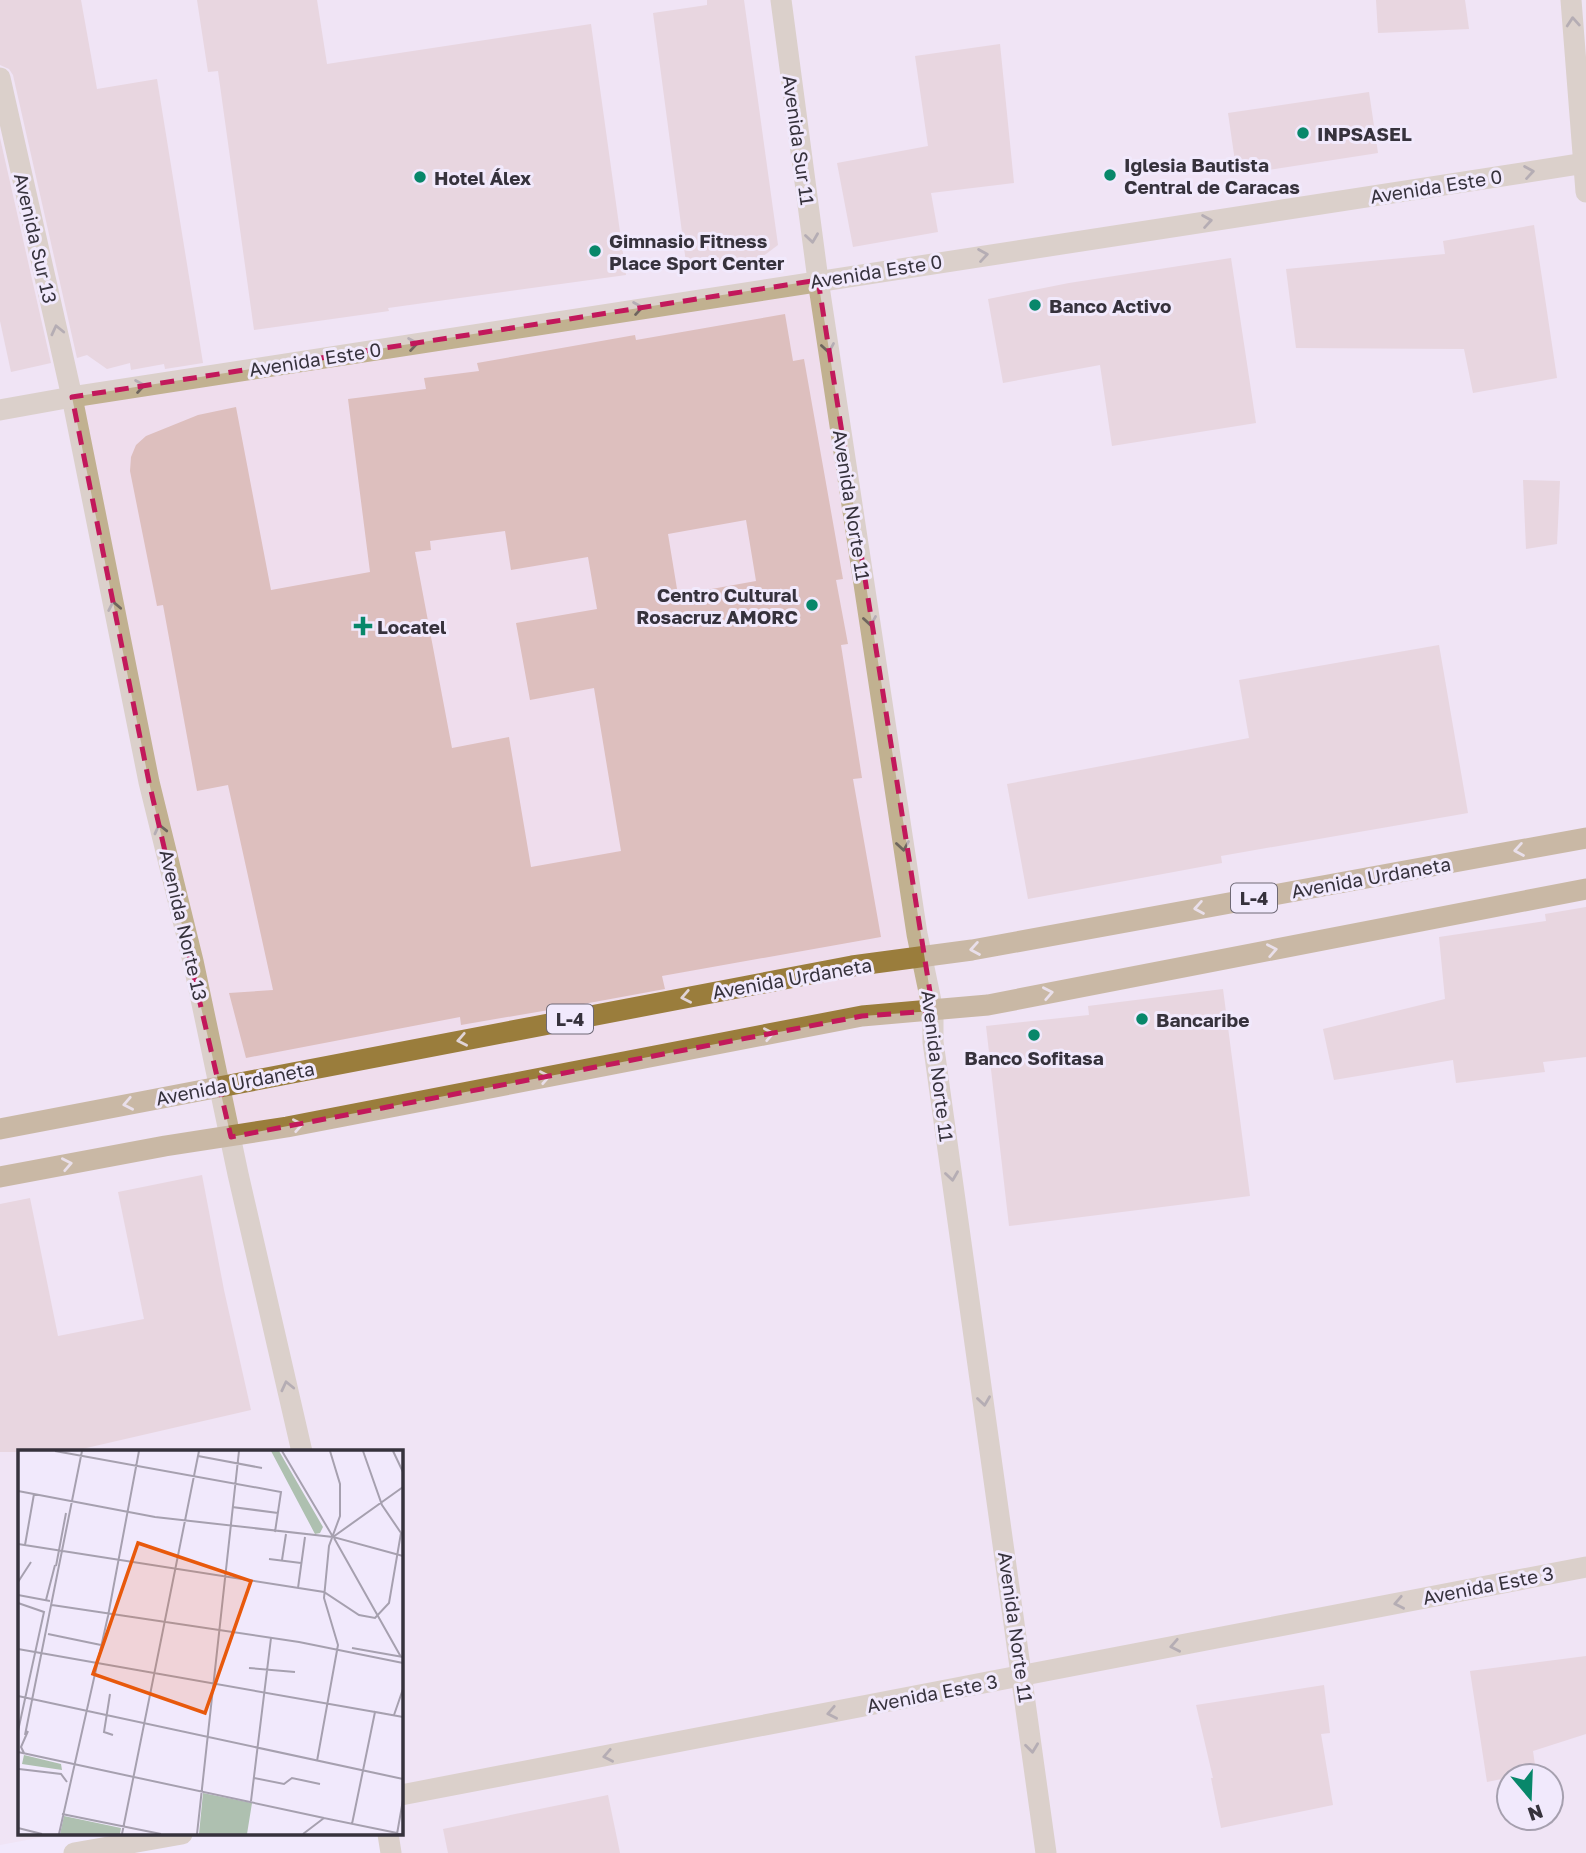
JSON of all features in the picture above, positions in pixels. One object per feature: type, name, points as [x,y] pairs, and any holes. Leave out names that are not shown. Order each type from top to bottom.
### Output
[{"type":"main road","name":"Avenida Urdaneta","points":[[0,1129],[852,965],[922,958],[1586,838]]},
{"type":"main road","points":[[0,1177],[165,1146],[231,1137],[862,1016],[988,1005],[1586,889]]},
{"type":"street","name":"Avenida Sur 11","points":[[780,0],[818,280]]},
{"type":"street","points":[[1571,0],[1586,192]]},
{"type":"street","name":"Avenida Sur 13","points":[[0,78],[72,397]]},
{"type":"street","name":"Avenida Este 0","points":[[0,410],[818,280],[1585,163]]},
{"type":"street","name":"Avenida Norte 11","points":[[818,280],[922,958],[933,1011],[933,1042],[1046,1853]]},
{"type":"street","name":"Avenida Norte 13","points":[[72,397],[149,782],[193,961],[302,1450]]},
{"type":"street","name":"Avenida Este 3","points":[[402,1795],[1586,1567]]},
{"type":"street","points":[[74,1853],[171,1836]]},
{"type":"highlighted area","points":[[818,280],[933,1011],[862,1016],[231,1137],[149,782],[72,397]]},
{"type":"shaded area","points":[[0,0],[1586,0],[1586,1853],[401,1853],[397,1836],[402,1836],[402,1450],[18,1450],[18,1836],[48,1836],[0,1845]]},
{"type":"building","points":[[0,0],[81,0],[97,89],[157,79],[203,363],[165,369],[164,364],[131,370],[130,363],[107,369],[87,355],[77,358],[13,75],[9,69],[0,65]]},
{"type":"building","points":[[197,0],[317,0],[327,64],[591,24],[626,275],[388,308],[389,311],[254,330],[218,71],[208,72]]},
{"type":"building","points":[[707,0],[744,0],[778,245],[758,260],[687,270],[653,13],[707,5]]},
{"type":"building","points":[[1376,0],[1465,0],[1469,29],[1378,33]]},
{"type":"building","points":[[1000,44],[1014,183],[931,193],[938,232],[853,247],[837,163],[928,146],[915,56]]},
{"type":"building","name":"INPSASEL","points":[[1369,92],[1378,153],[1237,175],[1228,113]]},
{"type":"building","points":[[0,138],[51,363],[11,372],[0,321]]},
{"type":"building","points":[[1534,225],[1557,378],[1473,393],[1464,349],[1296,348],[1286,269],[1445,254],[1443,241]]},
{"type":"building","points":[[1231,258],[1256,423],[1112,446],[1100,365],[1003,383],[988,299],[1069,283]]},
{"type":"building","points":[[785,314],[793,361],[804,359],[843,579],[836,580],[848,644],[841,645],[862,778],[853,779],[881,937],[662,976],[665,989],[461,1025],[460,1017],[246,1058],[229,993],[273,990],[228,785],[197,791],[163,605],[157,606],[130,471],[131,457],[136,445],[146,436],[198,415],[236,407],[271,590],[370,572],[348,399],[426,389],[424,378],[479,371],[477,363],[635,335],[636,340]],"holes":[[[746,520],[756,581],[678,595],[668,534]],[[505,531],[511,570],[588,557],[597,609],[516,623],[530,700],[594,688],[621,851],[531,867],[509,737],[452,748],[415,552],[431,550],[430,541]]]},
{"type":"building","points":[[1523,480],[1560,481],[1557,544],[1526,549]]},
{"type":"building","points":[[1439,645],[1468,813],[1221,856],[1222,863],[1028,899],[1007,784],[1249,738],[1239,680]]},
{"type":"building","points":[[1586,907],[1586,1057],[1543,1062],[1545,1072],[1456,1083],[1453,1060],[1334,1080],[1323,1029],[1445,999],[1439,937],[1546,921],[1545,914]]},
{"type":"building","points":[[1223,989],[1250,1196],[1009,1226],[986,1026],[1089,1015],[1088,1006]]},
{"type":"building","points":[[202,1175],[251,1410],[78,1450],[0,1452],[0,1204],[30,1198],[58,1336],[144,1319],[118,1192]]},
{"type":"building","points":[[1586,1656],[1586,1734],[1533,1751],[1535,1762],[1495,1762],[1495,1780],[1487,1782],[1470,1671]]},
{"type":"building","points":[[1324,1685],[1330,1733],[1321,1734],[1333,1805],[1221,1828],[1213,1778],[1196,1705]]},
{"type":"building","points":[[608,1795],[620,1853],[448,1853],[443,1829]]},
{"type":"place","name":"INPSASEL","points":[[1303,133]]},
{"type":"place","name":"Iglesia Bautista Central de Caracas","points":[[1110,175]]},
{"type":"place","name":"Hotel Álex","points":[[420,177]]},
{"type":"place","name":"Gimnasio Fitness Place Sport Center","points":[[595,251]]},
{"type":"place","name":"Banco Activo","points":[[1035,305]]},
{"type":"place","name":"Centro Cultural Rosacruz AMORC","points":[[812,605]]},
{"type":"place","name":"Locatel","points":[[363,626]]},
{"type":"place","name":"Bancaribe","points":[[1142,1019]]},
{"type":"place","name":"Banco Sofitasa","points":[[1034,1035]]}]
